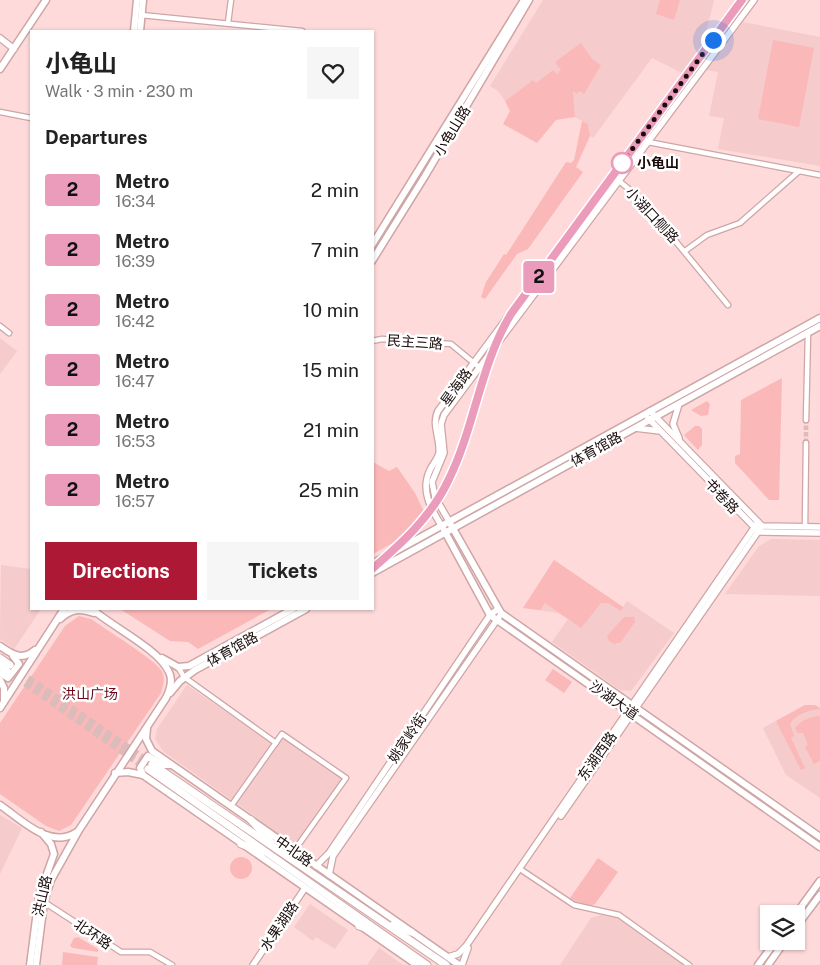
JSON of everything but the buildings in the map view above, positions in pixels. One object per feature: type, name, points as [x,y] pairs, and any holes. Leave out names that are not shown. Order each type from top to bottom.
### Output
[{"type":"main road","points":[[0,70],[46,0]]},
{"type":"main road","points":[[134,30],[137,0]]},
{"type":"main road","points":[[140,30],[143,0]]},
{"type":"main road","name":"小龟山路","points":[[374,242],[524,0]]},
{"type":"main road","name":"小龟山路","points":[[374,257],[425,176],[529,0]]},
{"type":"main road","name":"体育馆路","points":[[374,563],[820,318]]},
{"type":"main road","name":"体育馆路","points":[[374,572],[820,326]]},
{"type":"main road","name":"沙湖大道","points":[[449,521],[499,614],[820,847]]},
{"type":"main road","points":[[441,525],[490,615]]},
{"type":"main road","points":[[2,705],[63,610]]},
{"type":"main road","points":[[56,623],[69,612],[75,610]]},
{"type":"main road","points":[[82,610],[98,614]]},
{"type":"main road","points":[[93,610],[151,652],[178,667]]},
{"type":"main road","name":"体育馆路","points":[[178,667],[189,666],[291,610]]},
{"type":"main road","name":"体育馆路","points":[[115,774],[166,698],[184,678],[304,610]]},
{"type":"main road","name":"沙湖大道","points":[[490,615],[499,614]]},
{"type":"main road","points":[[0,646],[12,654],[19,664],[11,677],[8,678],[0,658]]},
{"type":"main road","points":[[12,654],[27,656],[40,647]]},
{"type":"main road","points":[[151,652],[170,673],[170,686],[166,698]]},
{"type":"main road","points":[[0,665],[6,670]]},
{"type":"main road","points":[[0,680],[4,688],[2,705]]},
{"type":"main road","name":"沙湖大道","points":[[632,709],[820,837]]},
{"type":"main road","name":"中北路","points":[[147,727],[146,739],[148,746],[172,765],[411,932],[447,961]]},
{"type":"main road","points":[[148,770],[141,767],[148,756],[163,764],[172,765]]},
{"type":"main road","points":[[115,774],[148,770]]},
{"type":"main road","name":"中北路","points":[[148,770],[241,844],[417,965]]},
{"type":"main road","name":"中北路","points":[[148,770],[381,921],[447,961],[460,965]]},
{"type":"main road","name":"洪山路","points":[[36,965],[44,902],[51,880],[79,830],[115,774]]},
{"type":"main road","points":[[0,805],[49,837],[62,838],[79,830]]},
{"type":"main road","points":[[251,820],[278,854]]},
{"type":"main road","name":"洪山路","points":[[30,965],[39,896],[54,854],[51,844],[41,832]]},
{"type":"main road","points":[[241,844],[278,854]]},
{"type":"main road","name":"中北路","points":[[278,854],[427,965]]},
{"type":"main road","points":[[803,905],[820,881]]},
{"type":"main road","points":[[805,915],[820,895]]},
{"type":"main road","points":[[381,921],[411,932]]},
{"type":"main road","points":[[359,926],[382,933]]},
{"type":"main road","points":[[758,965],[769,950]]},
{"type":"main road","points":[[768,965],[779,950]]},
{"type":"street","points":[[228,23],[231,0]]},
{"type":"street","name":"星海路","points":[[441,525],[430,506],[426,487],[428,475],[439,454],[436,415],[742,0]]},
{"type":"street","name":"星海路","points":[[449,521],[432,488],[433,477],[444,453],[442,420],[447,410],[754,0]]},
{"type":"street","points":[[141,15],[281,30]]},
{"type":"street","points":[[0,38],[14,49]]},
{"type":"street","points":[[0,112],[30,118]]},
{"type":"street","points":[[641,137],[648,142],[820,175]]},
{"type":"street","name":"小湖口侧路","points":[[685,251],[708,235],[740,223],[799,171]]},
{"type":"street","name":"小湖口侧路","points":[[619,181],[640,198],[728,305]]},
{"type":"street","points":[[0,326],[9,333]]},
{"type":"street","points":[[806,420],[808,333]]},
{"type":"street","name":"民主三路","points":[[374,341],[382,339],[451,344],[480,368]]},
{"type":"street","points":[[679,404],[674,427],[682,444]]},
{"type":"street","name":"书卷路","points":[[647,413],[682,444],[760,524]]},
{"type":"street","name":"书卷路","points":[[653,419],[660,430],[756,530]]},
{"type":"street","points":[[635,428],[660,430]]},
{"type":"street","points":[[805,527],[806,443]]},
{"type":"street","points":[[760,524],[820,527]]},
{"type":"street","name":"东湖西路","points":[[460,965],[468,948],[521,870],[760,524]]},
{"type":"street","points":[[756,530],[820,533]]},
{"type":"street","name":"姚家岭街","points":[[329,875],[333,856],[499,614]]},
{"type":"street","name":"姚家岭街","points":[[316,866],[329,853],[490,615]]},
{"type":"street","points":[[178,667],[184,678],[276,743]]},
{"type":"street","points":[[231,806],[282,734],[346,778],[294,852]]},
{"type":"street","points":[[521,870],[574,905],[619,915],[689,965]]},
{"type":"street","name":"东湖西路","points":[[447,961],[463,950],[521,870]]},
{"type":"street","name":"水果湖路","points":[[253,965],[305,888]]},
{"type":"street","name":"北环路","points":[[44,902],[121,952],[150,952],[172,965]]},
{"type":"shaded area","points":[[543,0],[714,0],[703,45],[682,73],[652,58],[593,138],[590,136],[588,124],[575,117],[571,73],[557,74],[553,70],[536,84],[533,80],[505,101],[498,91],[490,86]]},
{"type":"shaded area","points":[[743,22],[820,37],[820,166],[718,149],[724,118],[709,116],[718,72],[706,70]]},
{"type":"shaded area","points":[[0,338],[17,351],[0,374]]},
{"type":"shaded area","points":[[771,539],[820,540],[820,596],[725,594],[759,546]]},
{"type":"shaded area","points":[[554,560],[623,607],[627,601],[674,633],[631,691],[620,690],[552,642],[568,619],[558,613],[524,608]]},
{"type":"shaded area","points":[[1,565],[30,569],[30,610],[40,610],[14,649],[0,639]]},
{"type":"shaded area","points":[[187,685],[273,744],[233,801],[164,752],[155,739],[157,729]]},
{"type":"shaded area","points":[[805,705],[820,707],[820,798],[786,775],[763,728]]},
{"type":"shaded area","points":[[284,736],[344,779],[296,846],[236,803]]},
{"type":"shaded area","points":[[0,815],[22,828],[0,874]]},
{"type":"shaded area","points":[[310,904],[348,930],[335,949],[316,937],[313,941],[294,927]]},
{"type":"shaded area","points":[[601,915],[616,917],[686,965],[560,965],[591,918]]},
{"type":"shaded area","points":[[379,948],[403,965],[367,965]]},
{"type":"green space","points":[[660,0],[680,0],[674,20],[656,14]]},
{"type":"green space","points":[[773,40],[814,48],[799,127],[758,119]]},
{"type":"green space","points":[[581,43],[592,59],[601,65],[584,94],[579,91],[577,94],[573,91],[575,117],[556,120],[537,143],[503,124],[510,111],[505,101],[533,80],[536,83],[553,70],[557,74],[561,70],[555,62]]},
{"type":"green space","points":[[582,121],[588,124],[590,136],[576,167],[583,172],[528,249],[517,254],[485,299],[481,297],[486,282],[504,254],[506,255],[566,162],[571,163],[574,160]]},
{"type":"green space","points":[[782,378],[779,500],[769,500],[735,463],[735,456],[740,454],[741,400]]},
{"type":"green space","points":[[707,401],[710,404],[708,415],[701,416],[691,410]]},
{"type":"green space","points":[[695,426],[699,426],[702,429],[702,445],[698,450],[684,435]]},
{"type":"green space","points":[[374,463],[389,471],[397,467],[415,493],[427,518],[423,526],[374,553]]},
{"type":"green space","points":[[554,560],[623,607],[621,611],[608,603],[601,603],[581,628],[545,603],[540,610],[523,608]]},
{"type":"green space","points":[[122,610],[269,610],[198,649],[188,642],[170,641]]},
{"type":"green space","name":"洪山广场","points":[[79,616],[91,619],[157,665],[161,670],[164,681],[161,693],[71,825],[59,831],[46,826],[0,794],[0,723],[65,626]]},
{"type":"green space","points":[[624,617],[634,617],[635,622],[621,642],[614,644],[608,640],[607,636]]},
{"type":"green space","points":[[553,669],[572,682],[564,693],[545,680]]},
{"type":"green space","points":[[805,705],[816,705],[820,709],[799,715],[790,724],[794,736],[791,738],[805,768],[801,770],[776,721]]},
{"type":"green space","points":[[820,716],[820,761],[814,764],[805,747],[808,745],[803,733],[798,733],[795,728],[806,719]]},
{"type":"green space","points":[[241,857],[249,860],[252,868],[249,876],[241,879],[233,876],[230,868],[233,860]]},
{"type":"green space","points":[[598,858],[618,872],[595,904],[585,905],[579,903],[570,898]]},
{"type":"green space","points":[[78,937],[98,949],[98,952],[70,946],[74,938]]},
{"type":"green space","points":[[63,952],[98,957],[97,965],[62,965]]},
{"type":"tunnel","points":[[806,420],[806,443]]},
{"type":"tunnel","points":[[11,666],[150,763]]},
{"type":"tunnel","points":[[8,671],[146,768]]},
{"type":"metro line","name":"2","points":[[374,567],[419,525],[449,481],[464,443],[489,359],[511,314],[742,0]]},
{"type":"place","name":"小龟山","points":[[622,163]]},
{"type":"route","points":[[622,163],[713,40]]}]
